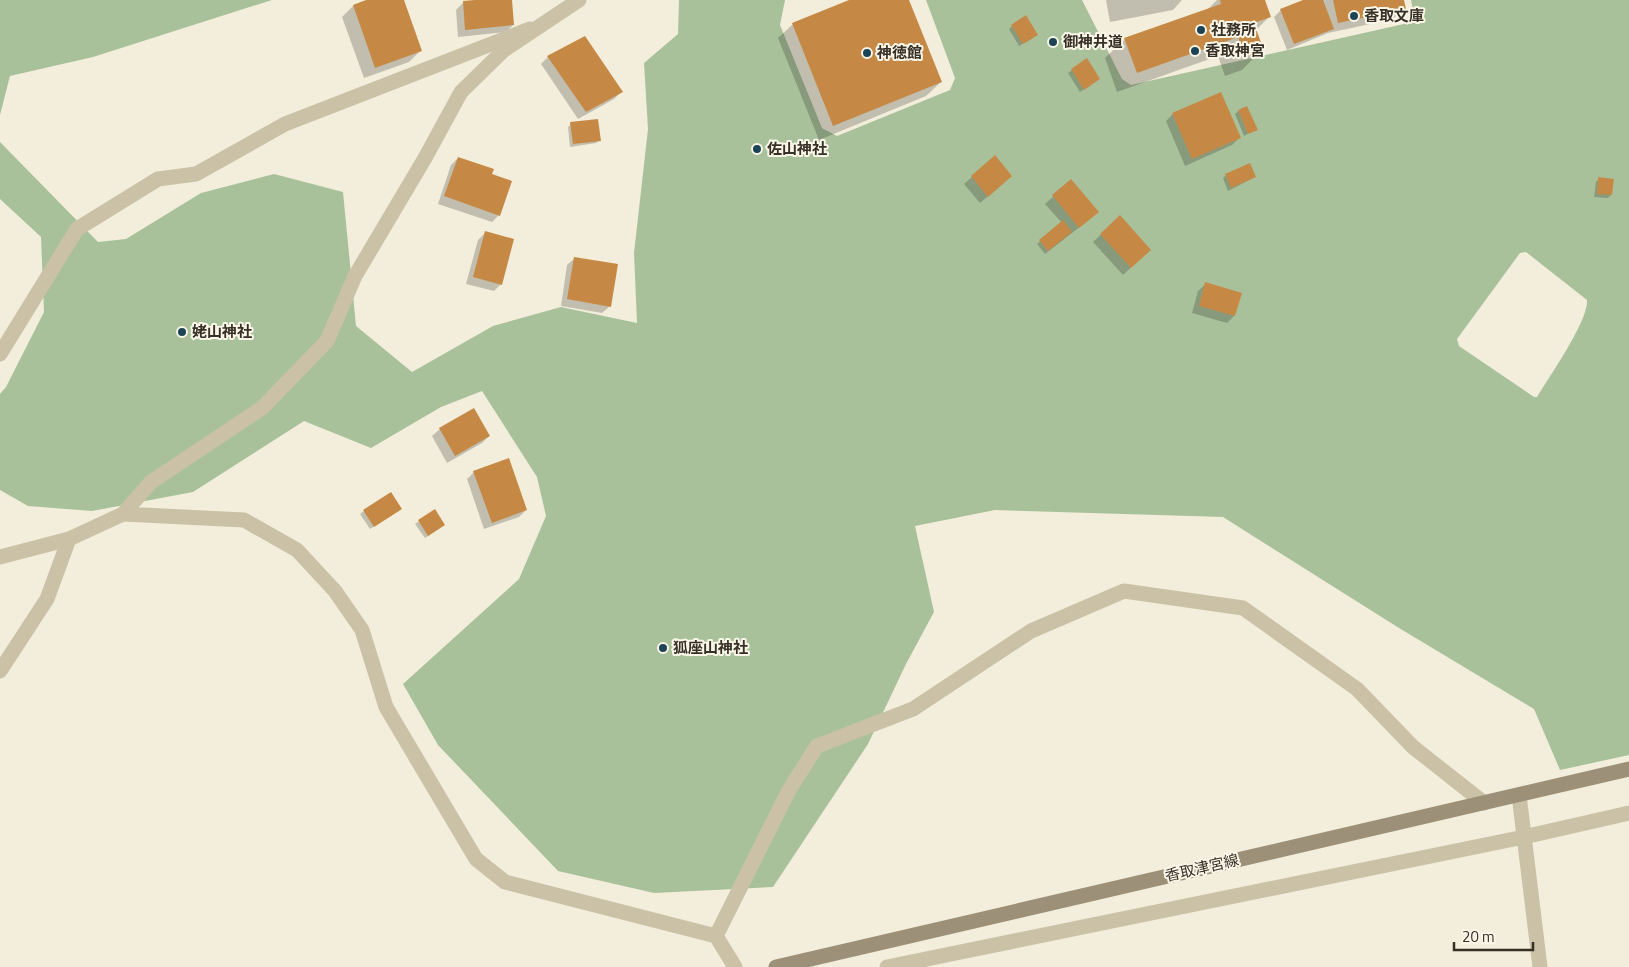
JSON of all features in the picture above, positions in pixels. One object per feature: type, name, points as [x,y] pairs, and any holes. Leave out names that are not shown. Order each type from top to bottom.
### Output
[{"type":"main road","name":"香取津宮線","points":[[776,967],[1629,770]]},
{"type":"street","points":[[0,557],[69,539],[122,514],[151,482],[262,408],[327,341],[355,276],[425,158],[461,92],[504,50],[578,0]]},
{"type":"street","points":[[0,354],[77,229],[158,179],[196,174],[285,124],[543,24]]},
{"type":"street","points":[[122,514],[244,520],[297,550],[334,591],[362,630],[386,708],[476,859],[505,882],[716,936],[735,967]]},
{"type":"street","points":[[0,670],[47,599],[69,539]]},
{"type":"street","points":[[716,936],[788,790],[817,746],[913,709],[1031,630],[1124,591],[1243,608],[1357,688],[1413,747],[1484,803]]},
{"type":"street","points":[[1519,795],[1540,967]]},
{"type":"street","points":[[887,967],[1524,837],[1629,813]]},
{"type":"green space","points":[[0,0],[272,0],[93,57],[10,76],[0,115]]},
{"type":"green space","points":[[679,0],[785,0],[780,25],[822,128],[837,136],[950,90],[955,78],[926,0],[1082,0],[1122,79],[1131,85],[1404,24],[1413,10],[1411,0],[1629,0],[1629,755],[1560,770],[1534,709],[1399,628],[1223,517],[995,510],[915,526],[934,612],[906,664],[868,744],[773,887],[654,893],[558,871],[438,745],[403,684],[519,579],[546,516],[537,477],[482,391],[441,407],[371,448],[304,421],[193,492],[92,511],[28,506],[0,490],[0,394],[6,387],[44,312],[41,237],[0,199],[0,142],[98,242],[126,239],[201,193],[274,174],[343,192],[356,326],[412,372],[493,326],[561,307],[637,323],[634,253],[648,129],[644,63],[678,34]],"holes":[[[1526,252],[1587,300],[1582,321],[1559,363],[1537,397],[1534,397],[1459,346],[1457,339],[1520,253]]]},
{"type":"building","points":[[366,0],[404,0],[422,51],[375,68],[353,5]]},
{"type":"building","points":[[512,0],[514,25],[465,30],[463,1]]},
{"type":"building","name":"神徳館","points":[[849,0],[909,0],[942,82],[833,126],[792,23]]},
{"type":"building","name":"社務所","points":[[1220,0],[1265,0],[1271,17],[1254,23],[1264,51],[1245,57],[1238,37],[1137,73],[1124,38],[1221,4]]},
{"type":"building","points":[[1303,0],[1323,0],[1334,29],[1294,44],[1280,9]]},
{"type":"building","name":"香取文庫","points":[[1333,0],[1404,0],[1406,9],[1338,23]]},
{"type":"building","points":[[1026,15],[1038,35],[1023,44],[1011,25]]},
{"type":"building","points":[[585,36],[623,92],[586,112],[547,56]]},
{"type":"building","points":[[1087,58],[1100,79],[1084,90],[1071,69]]},
{"type":"building","points":[[1221,92],[1241,138],[1192,159],[1172,113]]},
{"type":"building","points":[[1247,106],[1258,130],[1248,134],[1238,110]]},
{"type":"building","points":[[598,119],[601,141],[573,144],[570,122]]},
{"type":"building","points":[[995,155],[1012,176],[988,197],[971,176]]},
{"type":"building","points":[[458,157],[494,169],[492,174],[512,181],[500,216],[444,196]]},
{"type":"building","points":[[1250,163],[1256,177],[1231,188],[1225,174]]},
{"type":"building","points":[[1598,177],[1614,179],[1612,195],[1597,194]]},
{"type":"building","points":[[1071,179],[1099,212],[1079,228],[1052,195]]},
{"type":"building","points":[[1120,215],[1151,250],[1131,268],[1100,234]]},
{"type":"building","points":[[1063,220],[1072,232],[1048,251],[1039,240]]},
{"type":"building","points":[[485,231],[514,239],[502,285],[473,277]]},
{"type":"building","points":[[574,257],[618,264],[611,307],[567,299]]},
{"type":"building","points":[[1205,282],[1242,293],[1235,316],[1199,306]]},
{"type":"building","points":[[474,408],[490,436],[455,456],[439,428]]},
{"type":"building","points":[[509,458],[527,510],[492,523],[473,471]]},
{"type":"building","points":[[391,492],[402,509],[374,527],[363,510]]},
{"type":"building","points":[[435,509],[445,525],[428,536],[418,520]]},
{"type":"place","name":"香取文庫","points":[[1354,16]]},
{"type":"place","name":"社務所","points":[[1201,30]]},
{"type":"place","name":"御神井道","points":[[1053,42]]},
{"type":"place","name":"香取神宮","points":[[1195,51]]},
{"type":"place","name":"神徳館","points":[[867,53]]},
{"type":"place","name":"佐山神社","points":[[757,149]]},
{"type":"place","name":"姥山神社","points":[[182,332]]},
{"type":"place","name":"狐座山神社","points":[[663,648]]}]
